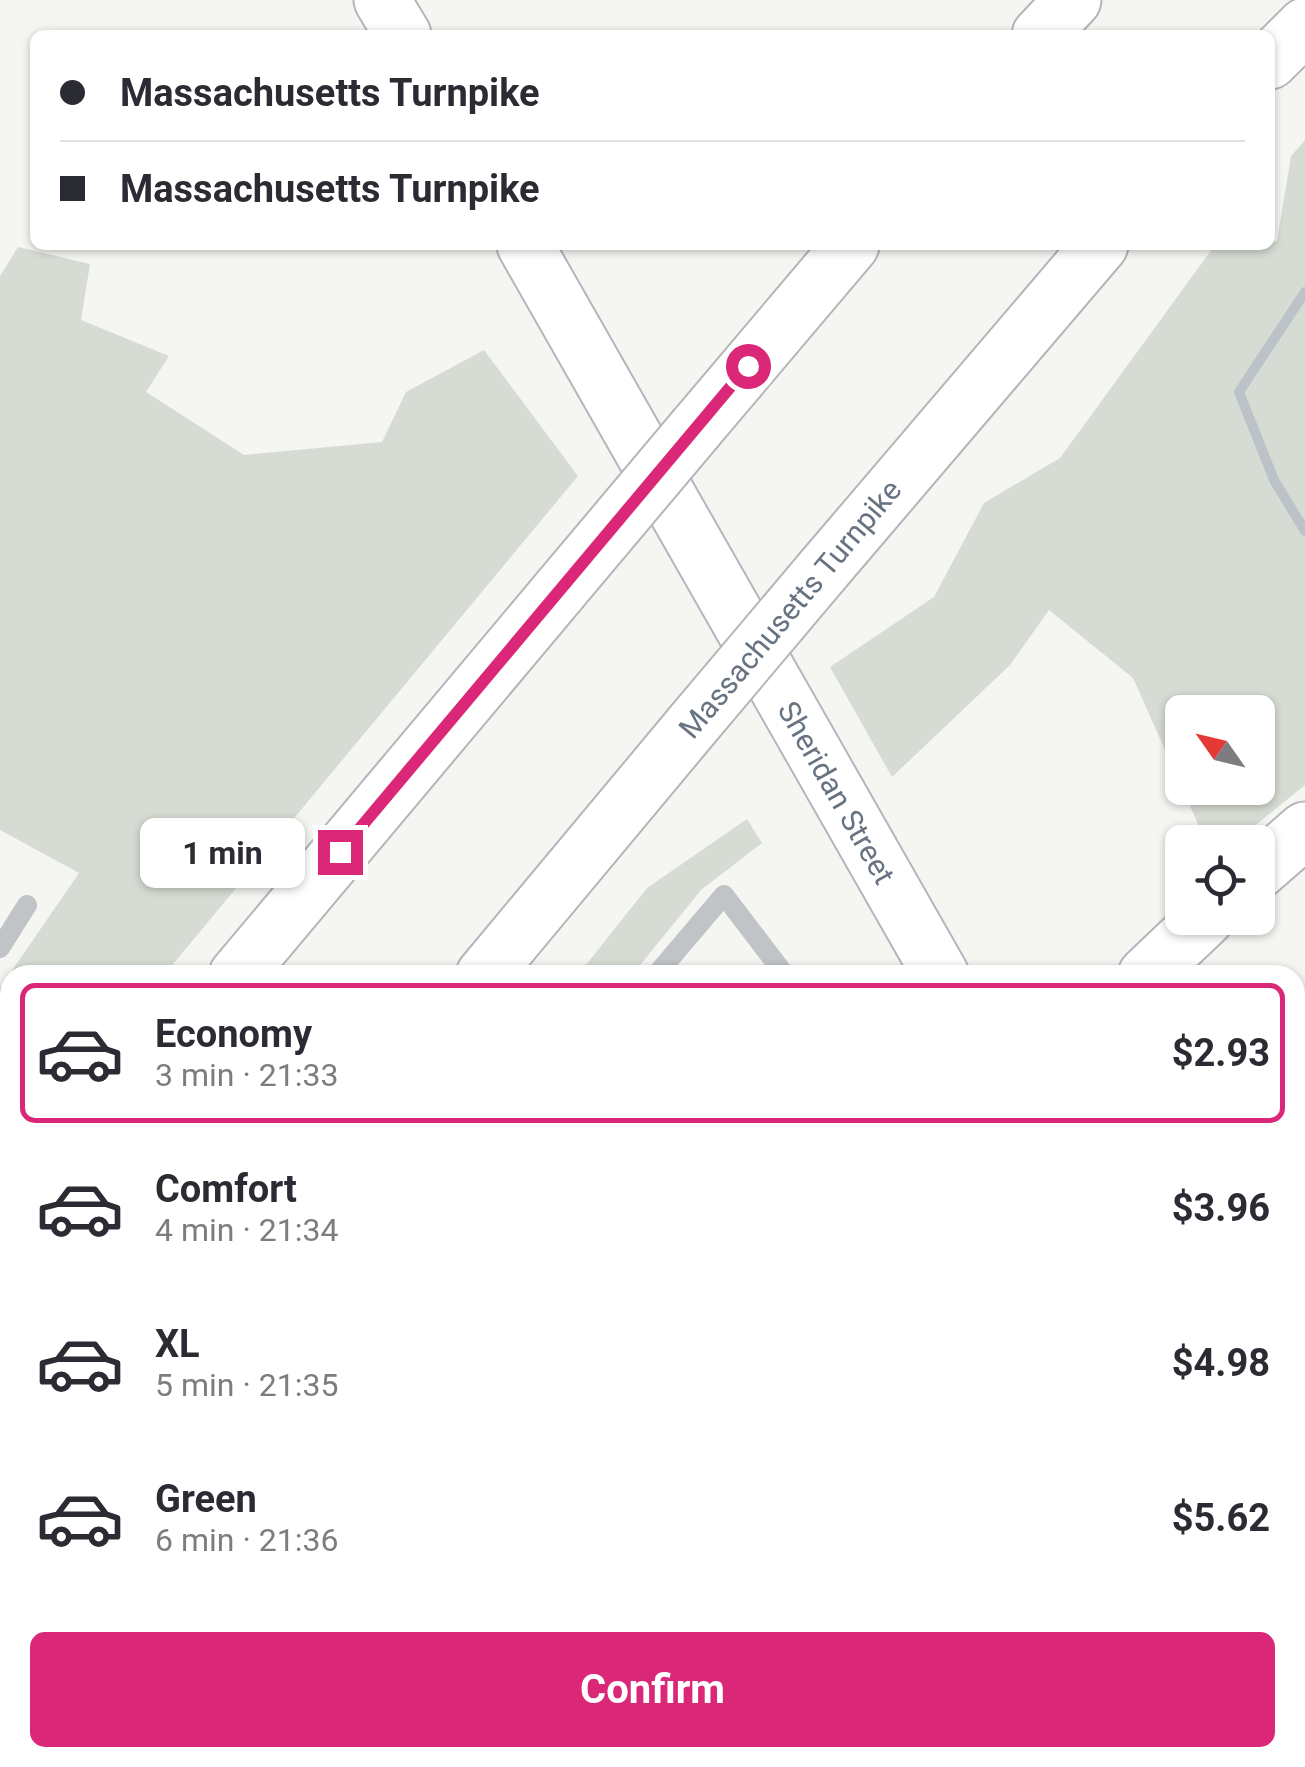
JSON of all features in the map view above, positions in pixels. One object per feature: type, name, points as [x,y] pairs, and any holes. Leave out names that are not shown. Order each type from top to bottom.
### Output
[{"type":"main road","points":[[382,0],[399,30]]},
{"type":"main road","points":[[1045,30],[1073,0]]},
{"type":"main road","points":[[1275,56],[1305,26]]},
{"type":"main road","name":"Sheridan Street","points":[[528,250],[935,965]]},
{"type":"main road","points":[[245,965],[847,250]]},
{"type":"main road","name":"Massachusetts Turnpike","points":[[492,965],[1096,250]]},
{"type":"main road","points":[[1275,856],[1305,830]]},
{"type":"main road","points":[[1157,965],[1188,935]]},
{"type":"lane","points":[[664,965],[724,895],[776,965]]},
{"type":"lane","points":[[0,948],[26,905]]},
{"type":"shaded area","points":[[1305,140],[1305,785],[1256,825],[1198,825],[1190,805],[1275,805],[1275,695],[1165,695],[1165,750],[1133,678],[1049,610],[1010,665],[892,777],[830,667],[934,597],[984,503],[1060,458],[1211,250],[1275,250],[1291,156]]},
{"type":"shaded area","points":[[18,247],[90,264],[81,320],[169,356],[146,392],[244,455],[382,442],[406,392],[484,350],[578,476],[172,965],[16,965],[79,873],[0,830],[0,276]]},
{"type":"shaded area","points":[[747,819],[762,843],[701,890],[640,965],[586,965],[647,888]]},
{"type":"waterway","points":[[1305,292],[1239,392],[1274,480],[1305,531]]},
{"type":"route","points":[[340,852],[748,366]]}]
